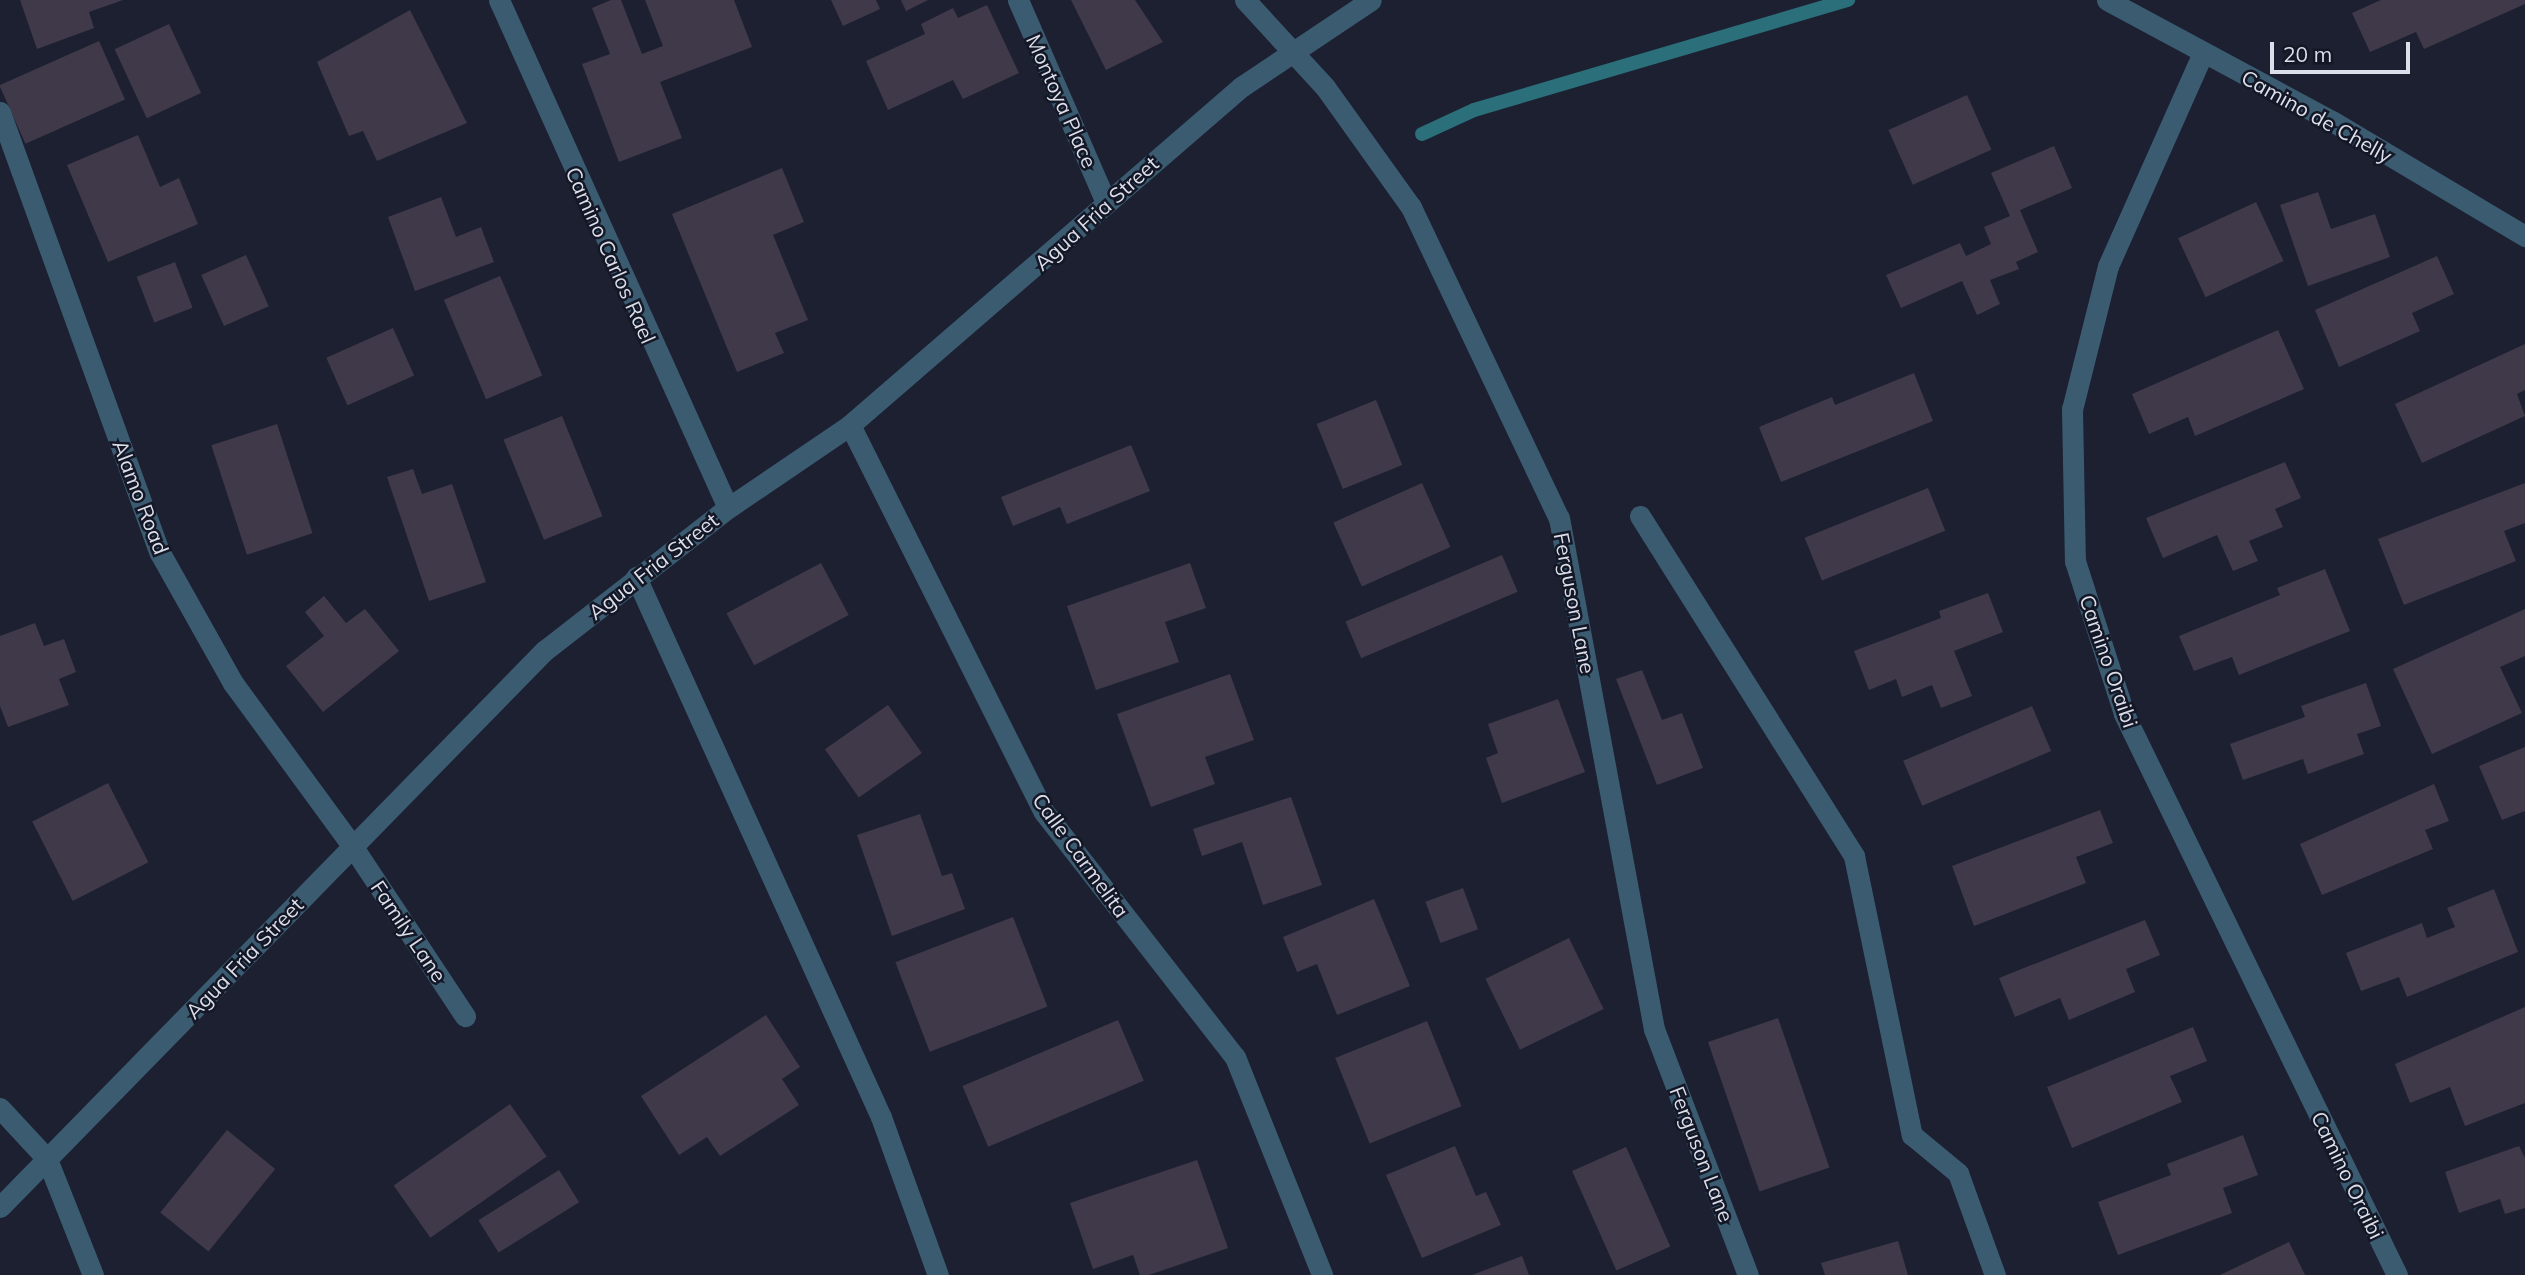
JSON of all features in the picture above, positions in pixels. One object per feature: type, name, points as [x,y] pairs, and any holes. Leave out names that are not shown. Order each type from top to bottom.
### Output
[{"type":"street","name":"Camino Carlos Rael","points":[[499,0],[728,508]]},
{"type":"street","name":"Montoya Place","points":[[1018,0],[1106,202]]},
{"type":"street","name":"Ferguson Lane","points":[[1245,0],[1325,87],[1411,207],[1559,518],[1654,1029],[1748,1275]]},
{"type":"street","name":"Agua Fria Street","points":[[0,1207],[544,652],[636,577],[728,508],[850,425],[965,330],[1106,202],[1241,87],[1371,0]]},
{"type":"street","name":"Camino de Chelly","points":[[2107,0],[2202,55],[2332,121],[2525,236]]},
{"type":"street","name":"Camino Oraibi","points":[[2202,55],[2108,266],[2072,409],[2076,561],[2124,714],[2397,1275]]},
{"type":"street","name":"Alamo Road","points":[[0,112],[160,554],[233,683],[353,847]]},
{"type":"street","name":"Calle Carmelita","points":[[850,425],[1044,812],[1235,1057],[1322,1275]]},
{"type":"street","points":[[1640,516],[1854,856],[1912,1135],[1958,1173],[1995,1275]]},
{"type":"street","points":[[636,577],[881,1117],[938,1275]]},
{"type":"street","name":"Family Lane","points":[[353,847],[465,1016]]},
{"type":"street","points":[[0,1108],[47,1159],[93,1275]]},
{"type":"building","points":[[20,0],[123,0],[89,12],[94,28],[37,49]]},
{"type":"building","points":[[611,0],[621,0],[642,54],[663,46],[645,0],[734,0],[752,47],[660,82],[682,138],[619,162],[582,64],[610,54],[592,8]]},
{"type":"building","points":[[831,0],[876,0],[880,9],[843,26]]},
{"type":"building","points":[[901,0],[928,0],[906,11]]},
{"type":"building","points":[[1071,0],[1135,0],[1163,42],[1106,70]]},
{"type":"building","points":[[2381,0],[2525,0],[2525,4],[2424,49],[2416,32],[2370,52],[2352,13]]},
{"type":"building","points":[[987,5],[1019,73],[963,99],[953,80],[888,110],[866,61],[925,34],[921,24],[953,8],[958,18]]},
{"type":"building","points":[[410,10],[467,123],[377,161],[363,131],[349,136],[317,62]]},
{"type":"building","points":[[169,24],[201,93],[147,118],[115,49]]},
{"type":"building","points":[[99,41],[125,99],[25,144],[0,85]]},
{"type":"building","points":[[1967,95],[1991,150],[1913,185],[1888,130]]},
{"type":"building","points":[[138,135],[160,187],[179,178],[198,224],[108,262],[67,165]]},
{"type":"building","points":[[2054,146],[2072,188],[2020,210],[2038,252],[2016,262],[2019,269],[1990,280],[2000,304],[1977,315],[1962,281],[1901,308],[1886,275],[1960,243],[1966,256],[1991,244],[1984,227],[2010,216],[1991,173]]},
{"type":"building","points":[[782,168],[804,222],[773,235],[808,320],[775,333],[784,353],[737,372],[672,214]]},
{"type":"building","points":[[2318,192],[2331,229],[2375,214],[2390,257],[2308,286],[2280,205]]},
{"type":"building","points":[[441,197],[456,237],[481,227],[494,262],[415,291],[388,217]]},
{"type":"building","points":[[2256,202],[2283,261],[2206,297],[2178,238]]},
{"type":"building","points":[[246,255],[269,306],[224,326],[201,275]]},
{"type":"building","points":[[2437,256],[2454,294],[2412,313],[2420,331],[2339,367],[2315,310]]},
{"type":"building","points":[[175,262],[193,308],[154,322],[137,277]]},
{"type":"building","points":[[500,276],[542,375],[486,399],[444,300]]},
{"type":"building","points":[[393,328],[414,376],[347,405],[326,358]]},
{"type":"building","points":[[2278,330],[2304,389],[2195,436],[2188,417],[2149,434],[2132,394]]},
{"type":"building","points":[[2525,344],[2525,390],[2517,394],[2525,416],[2422,463],[2395,404]]},
{"type":"building","points":[[1914,373],[1933,421],[1781,482],[1759,427],[1832,397],[1835,405]]},
{"type":"building","points":[[1376,400],[1402,465],[1343,489],[1317,424]]},
{"type":"building","points":[[562,416],[602,516],[544,540],[504,440]]},
{"type":"building","points":[[277,424],[313,533],[247,555],[211,445]]},
{"type":"building","points":[[1131,445],[1150,491],[1067,524],[1060,507],[1013,526],[1001,497]]},
{"type":"building","points":[[2285,462],[2301,498],[2275,509],[2283,527],[2249,541],[2258,561],[2233,571],[2217,535],[2163,558],[2146,518]]},
{"type":"building","points":[[413,469],[422,494],[452,484],[486,582],[429,601],[387,477]]},
{"type":"building","points":[[1422,483],[1450,547],[1362,586],[1333,522]]},
{"type":"building","points":[[2525,483],[2525,523],[2504,531],[2516,561],[2404,605],[2378,539]]},
{"type":"building","points":[[1928,488],[1945,531],[1822,580],[1805,538]]},
{"type":"building","points":[[1502,555],[1518,592],[1361,658],[1346,621]]},
{"type":"building","points":[[821,563],[849,615],[754,665],[727,613]]},
{"type":"building","points":[[1190,563],[1206,608],[1165,622],[1179,662],[1096,690],[1067,606]]},
{"type":"building","points":[[2325,569],[2350,631],[2239,675],[2232,657],[2194,671],[2179,636],[2280,595],[2277,588]]},
{"type":"building","points":[[1988,593],[2003,632],[1954,651],[1972,696],[1941,708],[1932,685],[1902,697],[1896,679],[1869,690],[1854,651],[1941,618],[1939,611]]},
{"type":"building","points":[[324,596],[346,623],[365,609],[399,651],[323,712],[286,666],[324,636],[305,612]]},
{"type":"building","points":[[2525,609],[2525,656],[2500,667],[2522,713],[2432,754],[2393,669]]},
{"type":"building","points":[[35,623],[44,646],[64,639],[76,672],[59,679],[69,705],[8,727],[0,706],[0,636]]},
{"type":"building","points":[[1642,670],[1662,720],[1682,713],[1703,768],[1657,785],[1616,679]]},
{"type":"building","points":[[1230,674],[1254,740],[1205,757],[1215,784],[1151,807],[1117,714]]},
{"type":"building","points":[[2366,683],[2381,726],[2357,734],[2364,754],[2308,774],[2303,759],[2243,780],[2230,744],[2305,717],[2301,706]]},
{"type":"building","points":[[1558,699],[1585,772],[1502,803],[1486,758],[1498,753],[1488,724]]},
{"type":"building","points":[[888,705],[922,753],[859,797],[825,749]]},
{"type":"building","points":[[2032,706],[2051,751],[1922,806],[1903,761]]},
{"type":"building","points":[[2525,747],[2525,811],[2502,820],[2479,766]]},
{"type":"building","points":[[108,783],[148,862],[73,901],[32,822]]},
{"type":"building","points":[[2434,784],[2449,821],[2425,830],[2433,849],[2322,895],[2300,844]]},
{"type":"building","points":[[1291,797],[1322,885],[1263,905],[1242,842],[1202,856],[1193,829]]},
{"type":"building","points":[[2100,810],[2113,843],[2076,857],[2086,883],[1974,926],[1952,866]]},
{"type":"building","points":[[920,814],[942,876],[952,873],[965,909],[892,936],[857,835]]},
{"type":"building","points":[[1463,888],[1478,929],[1440,943],[1425,902]]},
{"type":"building","points":[[2494,889],[2518,952],[2407,997],[2399,977],[2361,991],[2346,953],[2422,923],[2427,938],[2455,927],[2447,908]]},
{"type":"building","points":[[1374,899],[1410,986],[1337,1015],[1317,964],[1297,972],[1283,937]]},
{"type":"building","points":[[1013,917],[1047,1007],[930,1052],[895,962]]},
{"type":"building","points":[[2145,920],[2160,955],[2126,969],[2135,992],[2069,1020],[2060,998],[2015,1017],[1999,978]]},
{"type":"building","points":[[1569,938],[1604,1009],[1520,1050],[1485,979]]},
{"type":"building","points":[[2525,1007],[2525,1103],[2465,1126],[2450,1087],[2410,1103],[2395,1064]]},
{"type":"building","points":[[766,1015],[800,1067],[782,1079],[799,1105],[720,1156],[707,1137],[679,1155],[641,1096]]},
{"type":"building","points":[[1778,1018],[1829,1167],[1759,1191],[1708,1042]]},
{"type":"building","points":[[1118,1020],[1144,1081],[988,1147],[962,1086]]},
{"type":"building","points":[[1427,1021],[1461,1106],[1370,1143],[1335,1058]]},
{"type":"building","points":[[2193,1027],[2207,1061],[2170,1076],[2182,1102],[2072,1148],[2047,1087]]},
{"type":"building","points":[[510,1104],[547,1156],[430,1238],[394,1185]]},
{"type":"building","points":[[227,1130],[275,1169],[208,1251],[160,1212]]},
{"type":"building","points":[[2243,1135],[2258,1175],[2223,1188],[2232,1213],[2118,1255],[2098,1202],[2171,1175],[2167,1164]]},
{"type":"building","points":[[1455,1146],[1476,1196],[1486,1192],[1501,1225],[1422,1258],[1386,1175]]},
{"type":"building","points":[[2519,1146],[2525,1158],[2525,1208],[2505,1214],[2500,1199],[2459,1213],[2445,1172]]},
{"type":"building","points":[[1626,1147],[1670,1247],[1616,1271],[1572,1171]]},
{"type":"building","points":[[1197,1160],[1228,1248],[1149,1275],[1140,1275],[1133,1255],[1093,1269],[1070,1203]]},
{"type":"building","points":[[559,1170],[579,1202],[499,1253],[478,1220]]},
{"type":"building","points":[[1898,1241],[1908,1275],[1825,1275],[1821,1263]]},
{"type":"building","points":[[2289,1242],[2305,1275],[2220,1275]]},
{"type":"building","points":[[1522,1256],[1529,1275],[1472,1275]]},
{"type":"waterway","points":[[1422,134],[1474,110],[1848,0]]}]
